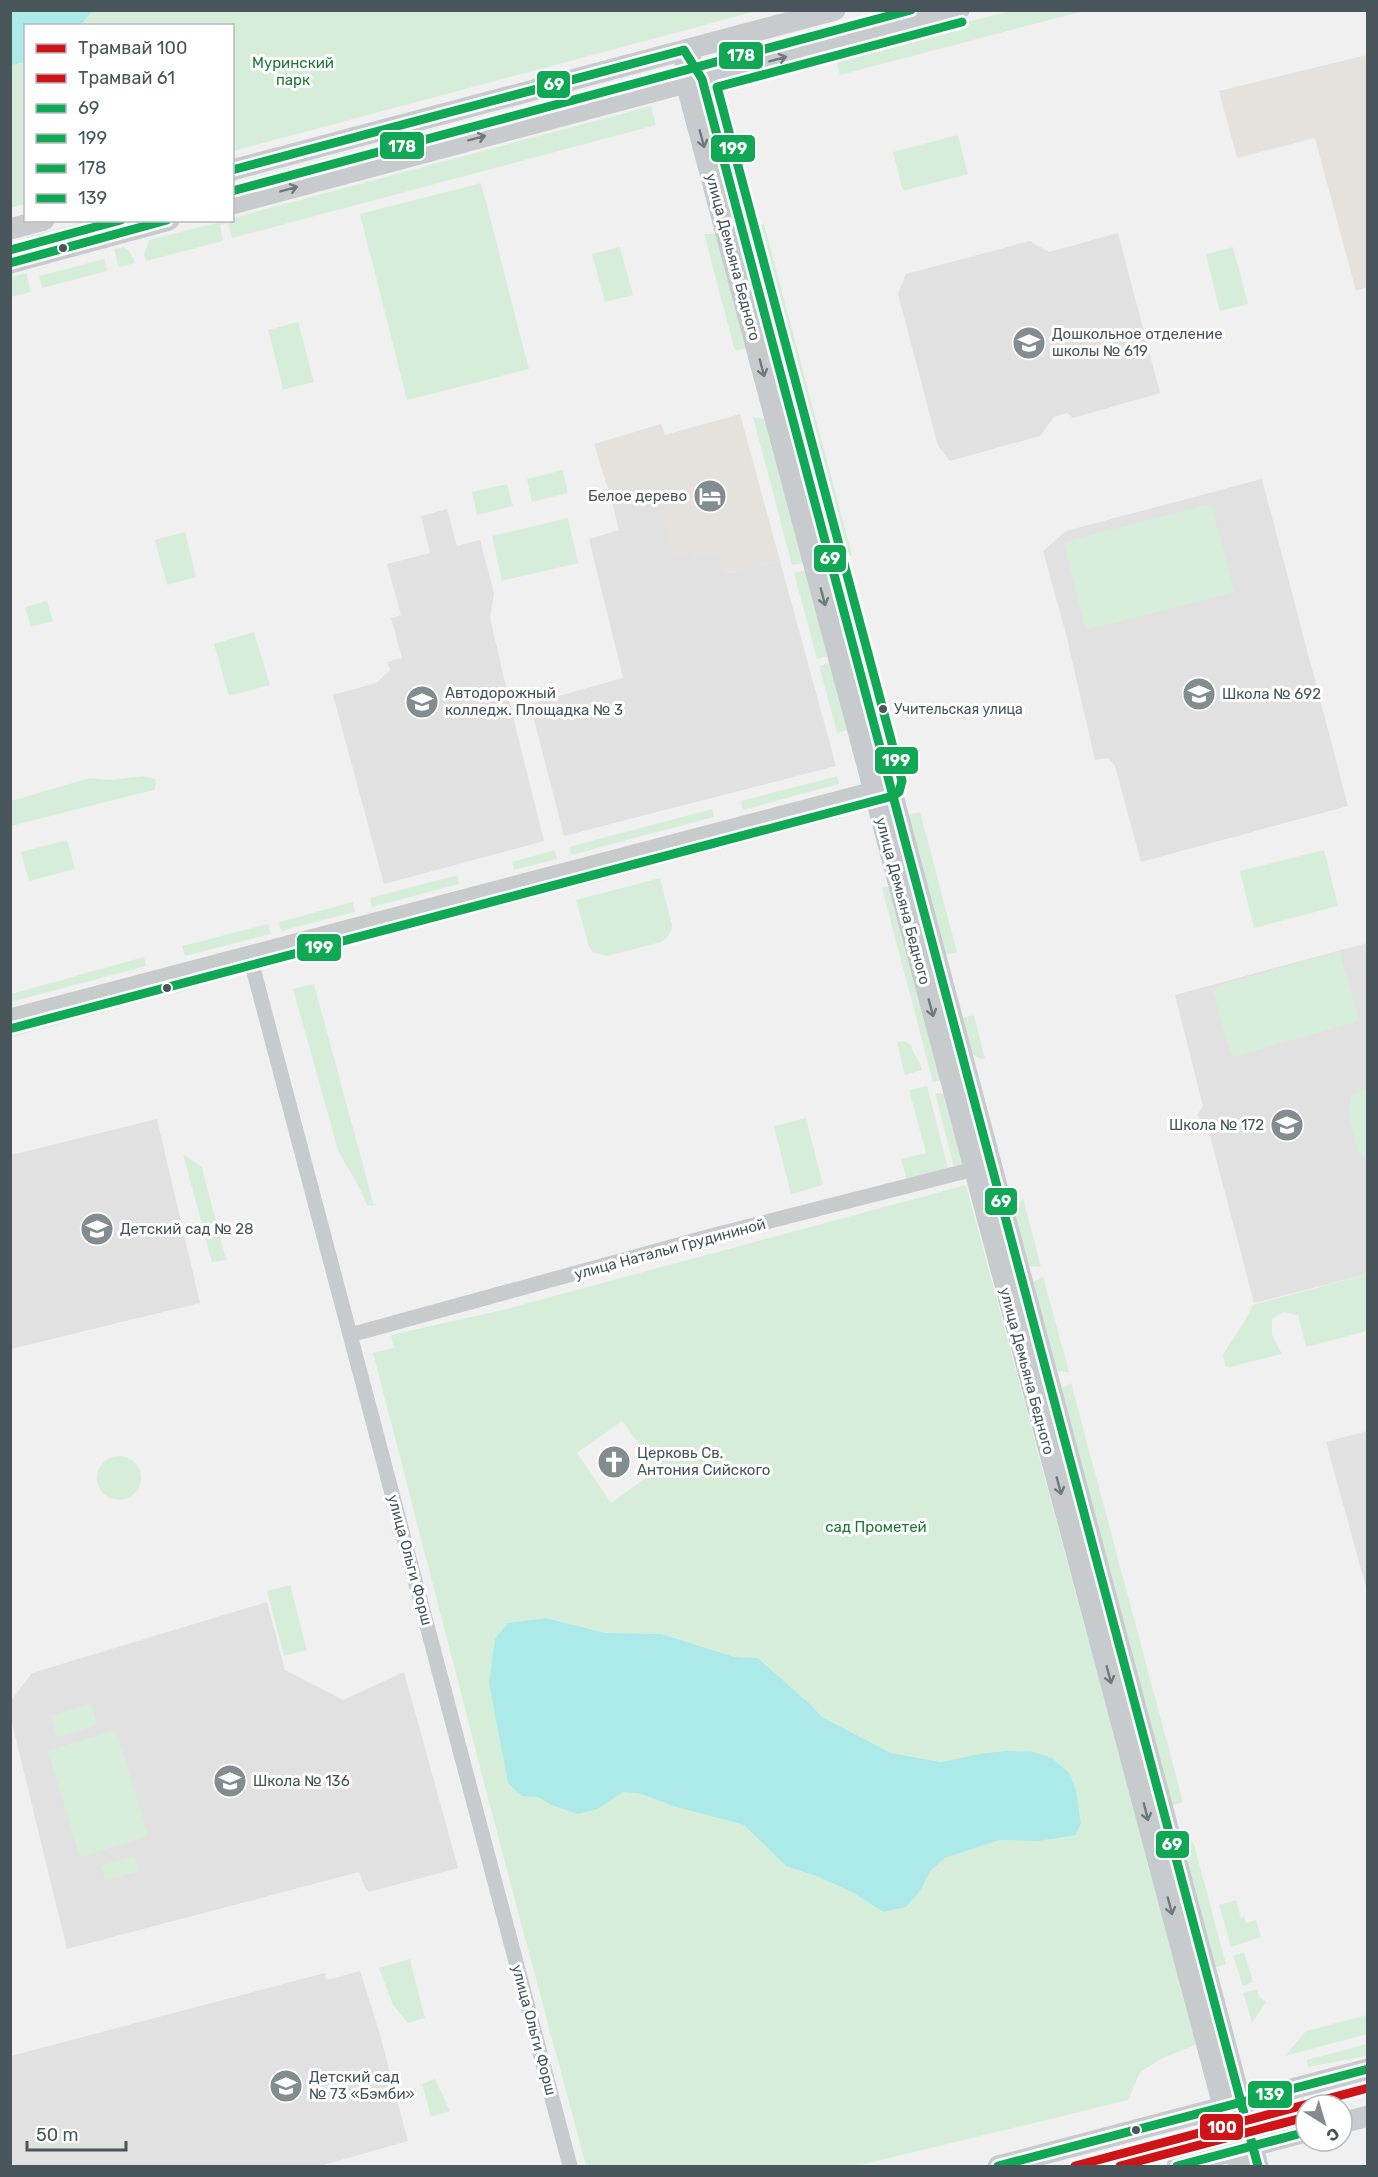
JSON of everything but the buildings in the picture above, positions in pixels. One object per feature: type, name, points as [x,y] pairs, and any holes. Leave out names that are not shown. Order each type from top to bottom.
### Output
[{"type":"street","points":[[234,169],[835,10]]},
{"type":"street","points":[[234,203],[959,10]]},
{"type":"street","name":"улица Демьяна Бедного","points":[[684,50],[982,1167],[1136,1775],[1246,2158]]},
{"type":"street","points":[[10,229],[36,222]]},
{"type":"street","points":[[10,263],[163,222]]},
{"type":"street","points":[[10,1016],[881,786]]},
{"type":"street","name":"улица Ольги Форш","points":[[249,953],[570,2166]]},
{"type":"street","name":"улица Натальи Грудининой","points":[[350,1335],[711,1236],[982,1167]]},
{"type":"street","points":[[998,2166],[1368,2069]]},
{"type":"street","points":[[1177,2166],[1246,2158],[1294,2137]]},
{"type":"shaded area","points":[[1367,55],[1367,287],[1356,291],[1315,138],[1237,158],[1219,91]]},
{"type":"shaded area","name":"Дошкольное отделение школы № 619","points":[[1118,233],[1160,393],[1073,418],[1067,413],[1054,417],[1040,436],[950,461],[938,446],[898,294],[906,274],[1030,241],[1049,252]]},
{"type":"shaded area","name":"Белое дерево","points":[[740,414],[780,561],[730,573],[723,570],[720,565],[675,557],[657,491],[612,502],[594,444],[661,424],[665,435]]},
{"type":"shaded area","name":"Школа № 692","points":[[1262,479],[1348,806],[1141,862],[1115,766],[1108,758],[1095,760],[1066,634],[1043,551],[1066,531]]},
{"type":"shaded area","points":[[657,490],[675,557],[691,553],[693,560],[718,553],[723,570],[730,573],[780,561],[836,766],[564,836],[530,704],[623,678],[589,539],[619,530],[612,502]]},
{"type":"shaded area","name":"Автодорожный колледж. Площадка № 3","points":[[447,509],[457,546],[480,540],[494,593],[490,618],[544,841],[384,884],[333,695],[376,683],[390,670],[387,662],[402,658],[391,618],[401,615],[387,564],[430,553],[421,516]]},
{"type":"shaded area","name":"Школа № 172","points":[[1367,943],[1367,1274],[1254,1303],[1208,1128],[1197,1115],[1203,1106],[1175,995]]},
{"type":"shaded area","name":"Детский сад № 28","points":[[157,1119],[200,1303],[11,1349],[11,1155]]},
{"type":"shaded area","points":[[1368,1432],[1367,1591],[1326,1442]]},
{"type":"shaded area","name":"Школа № 136","points":[[267,1602],[285,1670],[343,1700],[404,1672],[458,1868],[369,1892],[359,1872],[67,1949],[11,1719],[10,1702],[32,1673]]},
{"type":"shaded area","name":"Детский сад № 73 «Бэмби»","points":[[360,1971],[379,2031],[408,2141],[320,2166],[11,2166],[11,2056],[325,1973],[327,1980]]},
{"type":"green space","name":"Муринский парк","points":[[10,11],[757,11],[234,151],[234,24],[24,24],[24,204],[11,208]]},
{"type":"green space","points":[[884,11],[914,11],[736,58],[734,50]]},
{"type":"green space","points":[[1010,11],[1084,11],[840,75],[837,63],[856,51]]},
{"type":"green space","points":[[641,75],[643,83],[234,192],[234,183]]},
{"type":"green space","points":[[651,106],[656,125],[232,238],[228,223],[220,225],[223,241],[146,261],[144,255],[149,240],[219,222],[234,222],[234,218]]},
{"type":"green space","points":[[958,135],[968,174],[903,191],[893,152]]},
{"type":"green space","points":[[481,183],[529,369],[407,400],[360,214]]},
{"type":"green space","points":[[83,222],[121,222],[29,246],[27,237]]},
{"type":"green space","points":[[764,224],[852,555],[840,559],[752,227]]},
{"type":"green space","points":[[704,234],[716,234],[746,348],[735,351]]},
{"type":"green space","points":[[124,247],[130,252],[135,263],[119,267],[114,249]]},
{"type":"green space","points":[[620,247],[633,295],[605,302],[592,254]]},
{"type":"green space","points":[[1233,247],[1248,304],[1220,311],[1206,254]]},
{"type":"green space","points":[[104,259],[107,271],[42,288],[39,276]]},
{"type":"green space","points":[[26,273],[31,292],[11,297],[11,277]]},
{"type":"green space","points":[[298,322],[314,382],[283,390],[268,330]]},
{"type":"green space","points":[[753,417],[765,419],[803,563],[792,565]]},
{"type":"green space","points":[[563,470],[568,493],[532,502],[527,479]]},
{"type":"green space","points":[[507,484],[513,506],[477,515],[472,492]]},
{"type":"green space","points":[[1211,504],[1234,592],[1086,630],[1064,542]]},
{"type":"green space","points":[[568,518],[578,563],[502,581],[492,536]]},
{"type":"green space","points":[[185,532],[196,577],[167,585],[155,540]]},
{"type":"green space","points":[[805,570],[828,656],[817,659],[794,573]]},
{"type":"green space","points":[[47,601],[53,621],[31,627],[25,607]]},
{"type":"green space","points":[[254,632],[270,685],[229,696],[214,644]]},
{"type":"green space","points":[[830,663],[847,730],[837,733],[819,666]]},
{"type":"green space","points":[[143,776],[155,779],[154,790],[11,826],[11,801],[90,778],[109,780]]},
{"type":"green space","points":[[837,776],[839,784],[743,810],[741,801]]},
{"type":"green space","points":[[712,809],[714,817],[571,855],[569,847]]},
{"type":"green space","points":[[840,809],[842,817],[721,849],[719,841]]},
{"type":"green space","points":[[920,812],[957,952],[945,955],[908,815]]},
{"type":"green space","points":[[67,840],[75,869],[29,881],[21,852]]},
{"type":"green space","points":[[705,845],[707,853],[676,861],[674,853]]},
{"type":"green space","points":[[555,850],[557,859],[514,870],[512,862]]},
{"type":"green space","points":[[1324,850],[1338,906],[1254,928],[1240,871]]},
{"type":"green space","points":[[666,855],[668,863],[570,889],[568,881]]},
{"type":"green space","points":[[457,875],[459,884],[372,907],[370,898]]},
{"type":"green space","points":[[660,878],[672,925],[667,937],[661,942],[607,956],[592,952],[576,900]]},
{"type":"green space","points":[[556,884],[558,892],[499,908],[497,900]]},
{"type":"green space","points":[[889,886],[941,1080],[933,1082],[882,888]]},
{"type":"green space","points":[[353,902],[355,912],[281,931],[279,922]]},
{"type":"green space","points":[[486,902],[488,910],[394,935],[392,927]]},
{"type":"green space","points":[[268,924],[271,934],[185,956],[182,946]]},
{"type":"green space","points":[[1339,951],[1359,1021],[1232,1057],[1212,988]]},
{"type":"green space","points":[[144,957],[146,966],[11,1002],[11,994]]},
{"type":"green space","points":[[234,969],[224,980],[176,993],[173,984]]},
{"type":"green space","points":[[314,984],[374,1206],[367,1205],[338,1150],[293,989]]},
{"type":"green space","points":[[157,988],[159,997],[11,1037],[11,1027]]},
{"type":"green space","points":[[974,1015],[985,1058],[980,1059],[971,1053],[962,1018]]},
{"type":"green space","points":[[904,1041],[911,1045],[922,1070],[905,1075],[897,1042]]},
{"type":"green space","points":[[927,1086],[948,1169],[907,1179],[901,1159],[926,1153],[909,1090]]},
{"type":"green space","points":[[1368,1089],[1367,1158],[1358,1152],[1348,1111],[1352,1095]]},
{"type":"green space","points":[[935,1093],[944,1094],[963,1165],[954,1167]]},
{"type":"green space","points":[[806,1118],[823,1185],[791,1194],[774,1126]]},
{"type":"green space","points":[[183,1154],[202,1167],[226,1260],[212,1262]]},
{"type":"green space","name":"сад Прометей","points":[[966,1185],[1197,2044],[1161,2059],[1140,2072],[1128,2100],[857,2166],[586,2166],[373,1353],[394,1348],[391,1335],[502,1310]],"holes":[[[622,1421],[658,1469],[611,1503],[577,1453]],[[546,1618],[606,1633],[663,1634],[735,1657],[758,1658],[822,1717],[891,1753],[941,1762],[983,1753],[1007,1751],[1069,1773],[1076,1789],[1081,1823],[1038,1841],[1000,1840],[945,1858],[929,1871],[921,1890],[883,1912],[852,1892],[786,1866],[744,1825],[676,1807],[641,1794],[623,1792],[598,1809],[551,1805],[538,1797],[495,1639],[508,1623]]]},
{"type":"green space","points":[[1023,1199],[1041,1267],[1028,1266],[1014,1214],[1018,1203]]},
{"type":"green space","points":[[1367,1274],[1367,1331],[1306,1347],[1298,1315],[1283,1312],[1272,1319],[1272,1334],[1282,1354],[1231,1367],[1225,1366],[1223,1355],[1252,1305]]},
{"type":"green space","points":[[1043,1276],[1069,1372],[1055,1371],[1032,1283]]},
{"type":"green space","points":[[1071,1383],[1183,1802],[1171,1806],[1060,1389]]},
{"type":"green space","points":[[119,1456],[134,1463],[141,1478],[134,1493],[119,1500],[104,1493],[97,1478],[104,1463]]},
{"type":"green space","points":[[290,1585],[307,1650],[284,1656],[267,1591]]},
{"type":"green space","points":[[91,1703],[97,1725],[57,1737],[51,1716]]},
{"type":"green space","points":[[116,1730],[148,1836],[80,1857],[48,1751]]},
{"type":"green space","points":[[1193,1841],[1226,1964],[1214,1968],[1181,1844]]},
{"type":"green space","points":[[134,1856],[140,1871],[105,1880],[101,1866]]},
{"type":"green space","points":[[1236,1900],[1241,1918],[1244,1917],[1246,1923],[1256,1920],[1261,1937],[1231,1947],[1219,1905]]},
{"type":"green space","points":[[1244,1952],[1253,1982],[1243,1986],[1233,1956]]},
{"type":"green space","points":[[410,1959],[425,2018],[408,2023],[393,2005],[379,1968]]},
{"type":"green space","points":[[1257,1989],[1259,1997],[1266,2002],[1252,2023],[1243,1993]]},
{"type":"green space","points":[[1367,2015],[1367,2034],[1285,2056],[1306,2031]]},
{"type":"green space","points":[[1367,2044],[1367,2056],[1308,2067],[1307,2060]]},
{"type":"green space","points":[[435,2079],[450,2111],[431,2117],[422,2084]]},
{"type":"water","points":[[11,10],[92,10],[82,24],[24,24],[24,62],[11,65]]},
{"type":"water","points":[[546,1618],[606,1633],[662,1634],[735,1657],[758,1658],[822,1717],[891,1753],[941,1762],[983,1753],[1007,1751],[1034,1752],[1052,1758],[1069,1773],[1076,1789],[1081,1823],[1076,1835],[1038,1841],[1000,1840],[945,1858],[930,1871],[921,1890],[906,1907],[883,1912],[852,1892],[786,1866],[744,1825],[676,1807],[641,1794],[623,1792],[598,1809],[578,1814],[551,1805],[538,1797],[522,1796],[508,1783],[489,1683],[495,1639],[508,1623]]},
{"type":"tram line","name":"100","points":[[1075,2166],[1368,2088]]},
{"type":"tram line","name":"61","points":[[1120,2166],[1294,2120]]},
{"type":"transit line","name":"178","points":[[234,190],[911,10]]},
{"type":"transit line","name":"199","points":[[13,1028],[893,796],[899,792],[902,781],[717,87],[962,22]]},
{"type":"transit line","name":"69","points":[[234,169],[684,50],[702,79],[1258,2166]]},
{"type":"transit line","name":"178","points":[[10,250],[114,222]]},
{"type":"transit line","name":"69","points":[[10,263],[160,222]]},
{"type":"transit line","name":"139","points":[[998,2166],[1368,2069]]},
{"type":"transit line","name":"139","points":[[1177,2166],[1294,2135]]},
{"type":"place","name":"Дошкольное отделение школы № 619","points":[[1029,343]]},
{"type":"place","name":"Белое дерево","points":[[710,496]]},
{"type":"place","name":"Школа № 692","points":[[1199,694]]},
{"type":"place","name":"Автодорожный колледж. Площадка № 3","points":[[422,702]]},
{"type":"place","name":"Учительская улица","points":[[883,709]]},
{"type":"place","name":"Школа № 172","points":[[1287,1125]]},
{"type":"place","name":"Детский сад № 28","points":[[97,1229]]},
{"type":"place","name":"Церковь Св. Антония Сийского","points":[[614,1462]]},
{"type":"place","name":"Школа № 136","points":[[230,1781]]},
{"type":"place","name":"Детский сад № 73 «Бэмби»","points":[[286,2086]]}]
